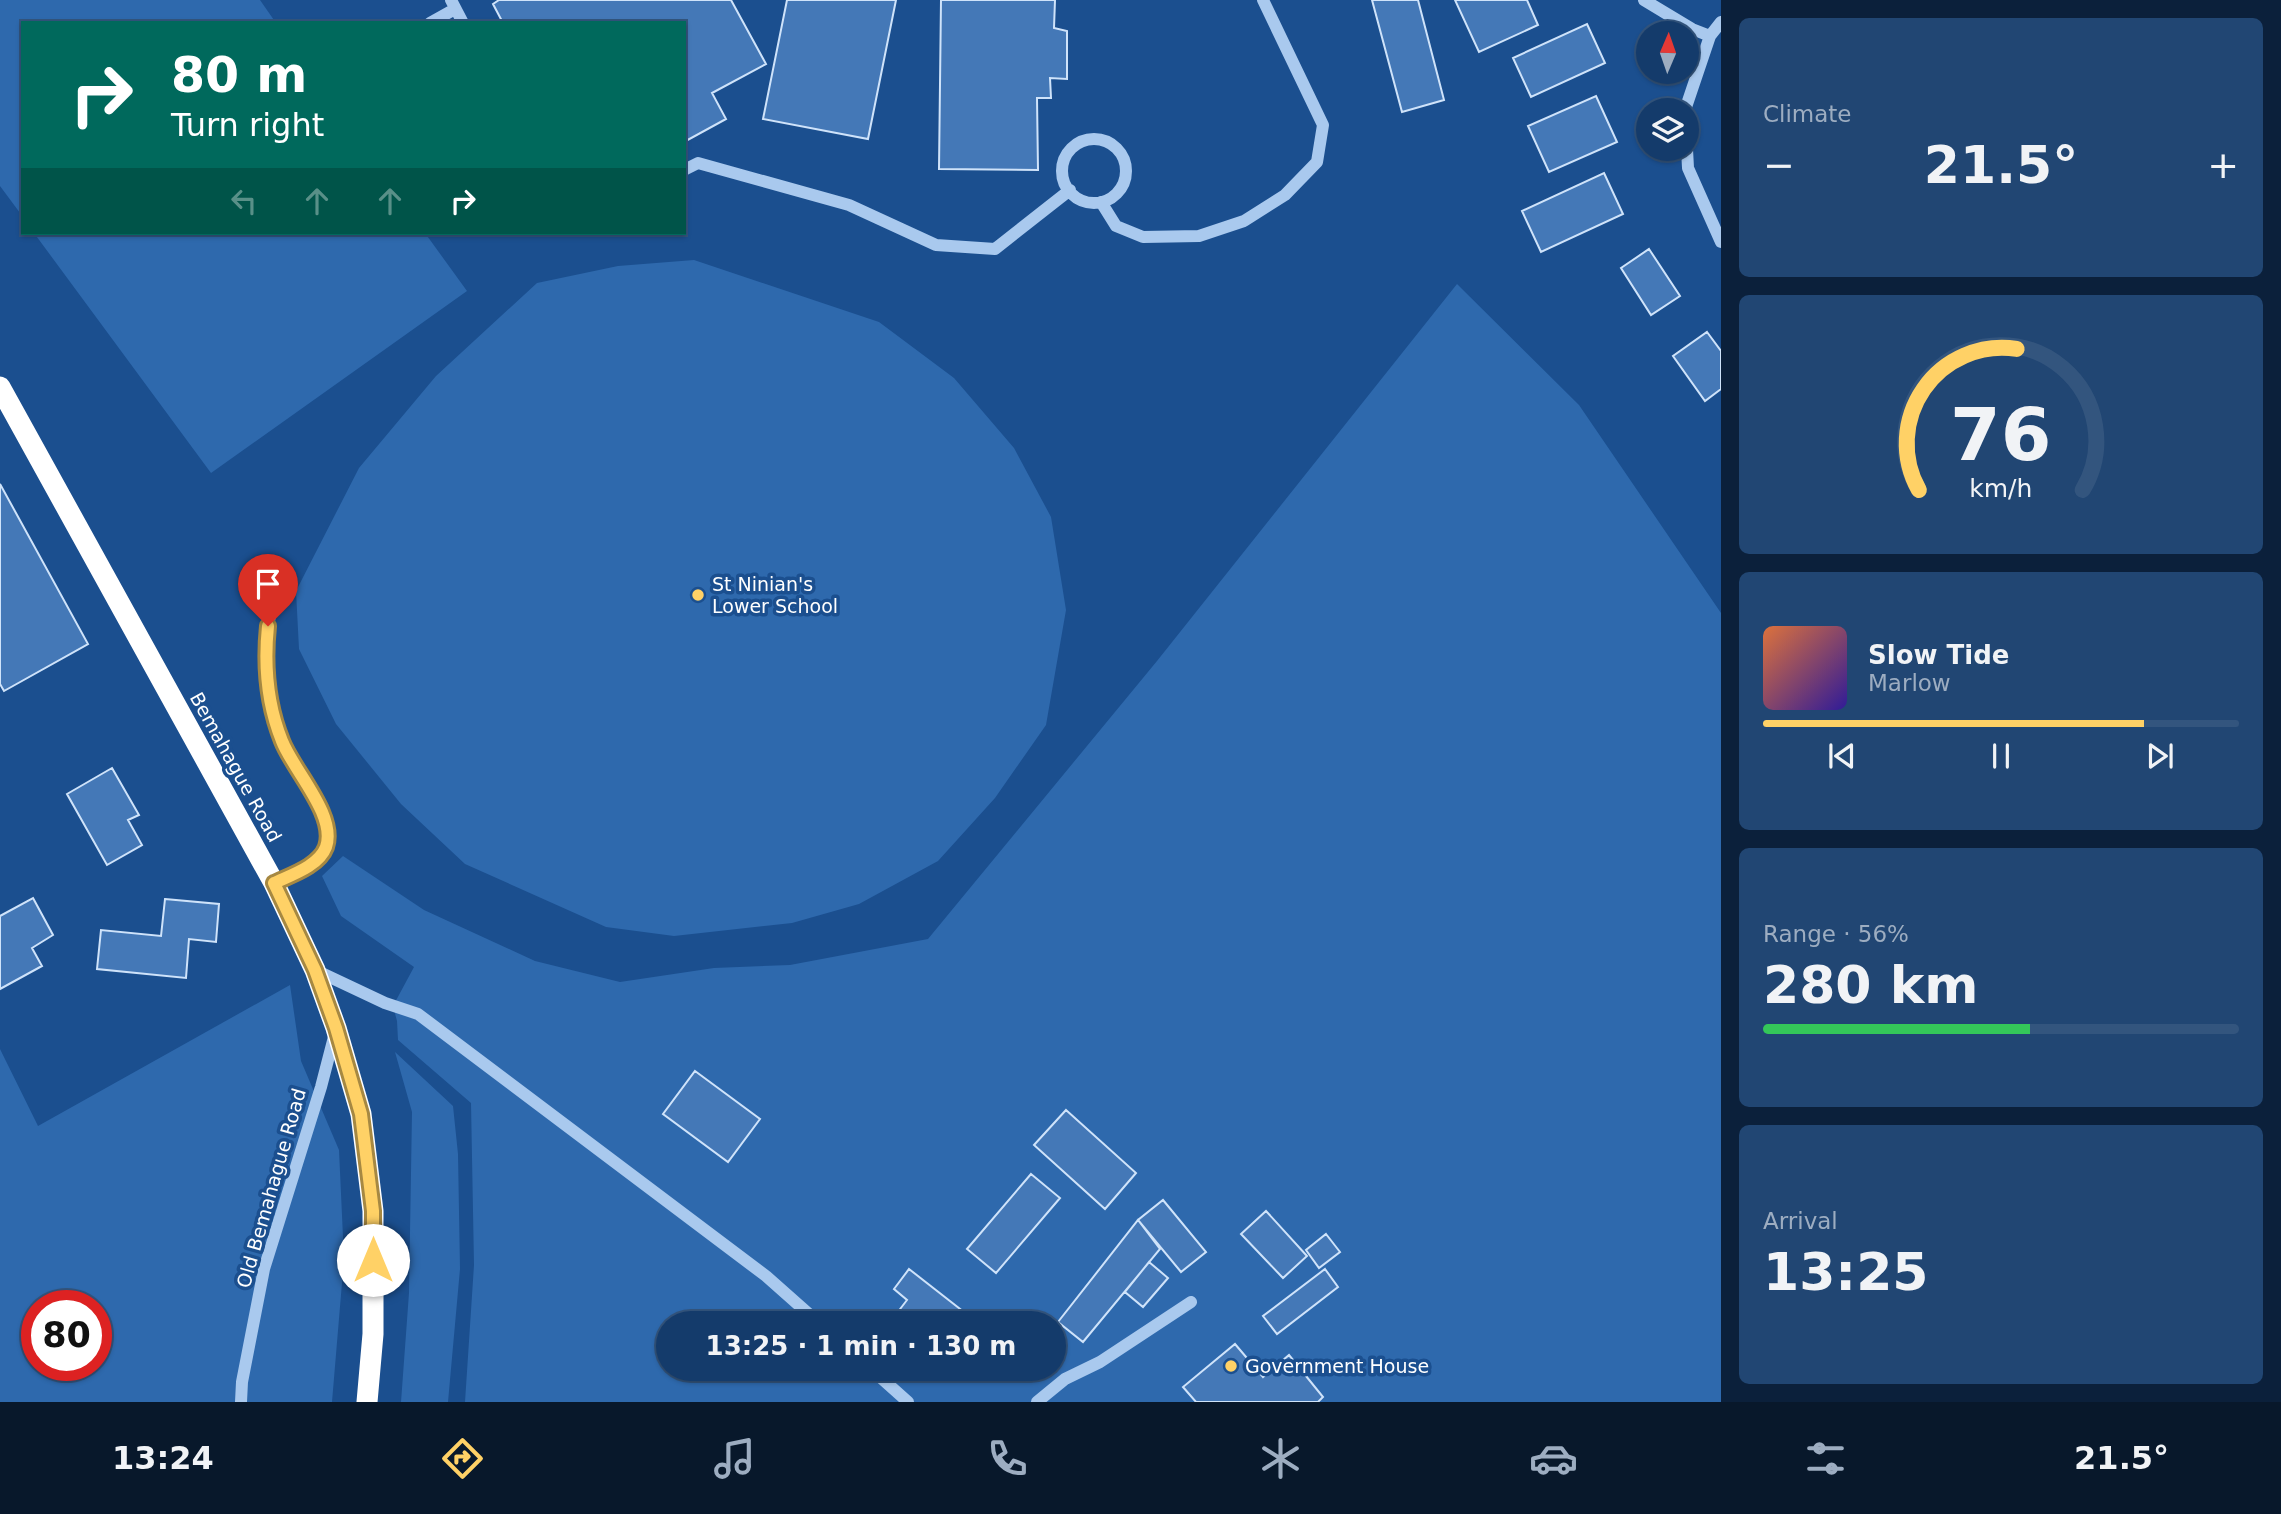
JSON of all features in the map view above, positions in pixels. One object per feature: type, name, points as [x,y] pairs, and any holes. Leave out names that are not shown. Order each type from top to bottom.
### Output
[{"type":"highway","name":"Bemahague Road","points":[[0,387],[274,883],[315,970],[336,1028],[361,1114],[373,1211],[373,1334],[367,1402]]},
{"type":"street","points":[[1101,202],[1116,226],[1143,237],[1199,236],[1244,221],[1285,195],[1317,162],[1323,125],[1263,0]]},
{"type":"street","points":[[1644,0],[1692,29],[1710,36]]},
{"type":"street","points":[[433,21],[453,5],[462,21]]},
{"type":"street","points":[[1689,98],[1710,36],[1721,22]]},
{"type":"street","points":[[1086,140],[1106,141],[1121,153],[1126,172],[1120,190],[1101,202],[1080,199],[1070,190],[1063,172],[1064,161],[1069,152],[1086,140]]},
{"type":"street","points":[[1688,161],[1688,168],[1721,242]]},
{"type":"street","points":[[686,169],[698,163],[849,205],[936,245],[995,249],[1070,190]]},
{"type":"street","points":[[274,883],[321,857],[328,836],[318,804],[282,742],[267,686],[266,645],[271,606],[282,567]]},
{"type":"street","points":[[315,970],[385,1003],[418,1014],[766,1276],[805,1311]]},
{"type":"street","name":"Old Bemahague Road","points":[[241,1402],[242,1382],[264,1269],[321,1087],[336,1028]]},
{"type":"street","points":[[1037,1402],[1065,1379],[1100,1362],[1191,1302]]},
{"type":"street","points":[[885,1381],[908,1402]]},
{"type":"shaded area","points":[[0,0],[260,0],[275,21],[21,21],[21,214],[0,186]]},
{"type":"shaded area","points":[[35,235],[426,235],[467,291],[211,473]]},
{"type":"shaded area","points":[[694,260],[879,322],[954,378],[1014,448],[1051,517],[1066,610],[1046,725],[995,798],[938,861],[859,904],[792,923],[674,936],[606,927],[465,864],[401,804],[336,724],[299,649],[296,591],[359,468],[436,376],[537,283],[618,266]]},
{"type":"shaded area","name":"Government House","points":[[1457,284],[1579,405],[1721,613],[1721,1402],[465,1402],[474,1265],[471,1103],[398,1040],[393,1006],[414,967],[341,916],[322,876],[343,856],[424,910],[535,961],[620,982],[714,968],[790,965],[928,939],[1157,661]]},
{"type":"shaded area","points":[[290,985],[301,1061],[339,1150],[344,1259],[332,1402],[0,1402],[0,1049],[38,1126]]},
{"type":"shaded area","points":[[395,1052],[453,1106],[458,1154],[460,1269],[448,1402],[401,1402],[409,1293],[412,1112]]},
{"type":"building","points":[[499,0],[731,0],[766,64],[712,93],[726,119],[686,141],[686,21],[502,21],[493,4]]},
{"type":"building","points":[[787,0],[896,0],[868,139],[763,119]]},
{"type":"building","points":[[941,0],[1055,0],[1054,28],[1067,31],[1067,79],[1050,78],[1051,98],[1037,98],[1038,170],[939,169]]},
{"type":"building","points":[[1372,0],[1418,0],[1444,100],[1402,112]]},
{"type":"building","points":[[1455,0],[1527,0],[1538,25],[1479,52]]},
{"type":"building","points":[[1587,24],[1605,63],[1531,97],[1513,58]]},
{"type":"building","points":[[1596,96],[1617,142],[1549,172],[1528,126]]},
{"type":"building","points":[[1604,173],[1623,214],[1541,252],[1522,211]]},
{"type":"building","points":[[1649,249],[1680,296],[1651,315],[1621,268]]},
{"type":"building","points":[[1707,332],[1721,351],[1721,389],[1705,401],[1673,356]]},
{"type":"building","points":[[0,484],[88,644],[4,691],[0,684]]},
{"type":"building","points":[[112,768],[139,815],[128,820],[142,845],[107,865],[67,794]]},
{"type":"building","points":[[33,898],[53,935],[32,948],[42,966],[0,989],[0,916]]},
{"type":"building","points":[[165,899],[219,904],[216,942],[189,939],[186,978],[97,969],[101,930],[161,936]]},
{"type":"building","points":[[695,1071],[760,1119],[728,1162],[663,1114]]},
{"type":"building","points":[[1066,1110],[1136,1173],[1105,1209],[1034,1145]]},
{"type":"building","points":[[1031,1174],[1060,1198],[996,1273],[967,1249]]},
{"type":"building","points":[[1163,1200],[1206,1252],[1181,1272],[1138,1220]]},
{"type":"building","points":[[1266,1211],[1307,1256],[1283,1278],[1241,1234]]},
{"type":"building","points":[[1138,1220],[1160,1249],[1083,1342],[1066,1328],[1066,1312]]},
{"type":"building","points":[[1326,1234],[1340,1252],[1319,1268],[1306,1250]]},
{"type":"building","points":[[1149,1262],[1168,1278],[1143,1307],[1125,1292]]},
{"type":"building","points":[[909,1269],[963,1311],[899,1311],[907,1300],[894,1289]]},
{"type":"building","points":[[1325,1269],[1338,1287],[1277,1334],[1263,1316]]},
{"type":"building","name":"Government House","points":[[1235,1344],[1263,1377],[1289,1355],[1323,1397],[1318,1402],[1196,1402],[1183,1387]]},
{"type":"place","name":"St Ninian's Lower School","points":[[698,595]]},
{"type":"place","name":"Government House","points":[[1231,1366]]},
{"type":"route","points":[[268,626],[267,686],[273,713],[282,742],[318,804],[328,836],[321,857],[274,883],[315,970],[336,1028],[361,1114],[373,1211],[373,1260]]}]
